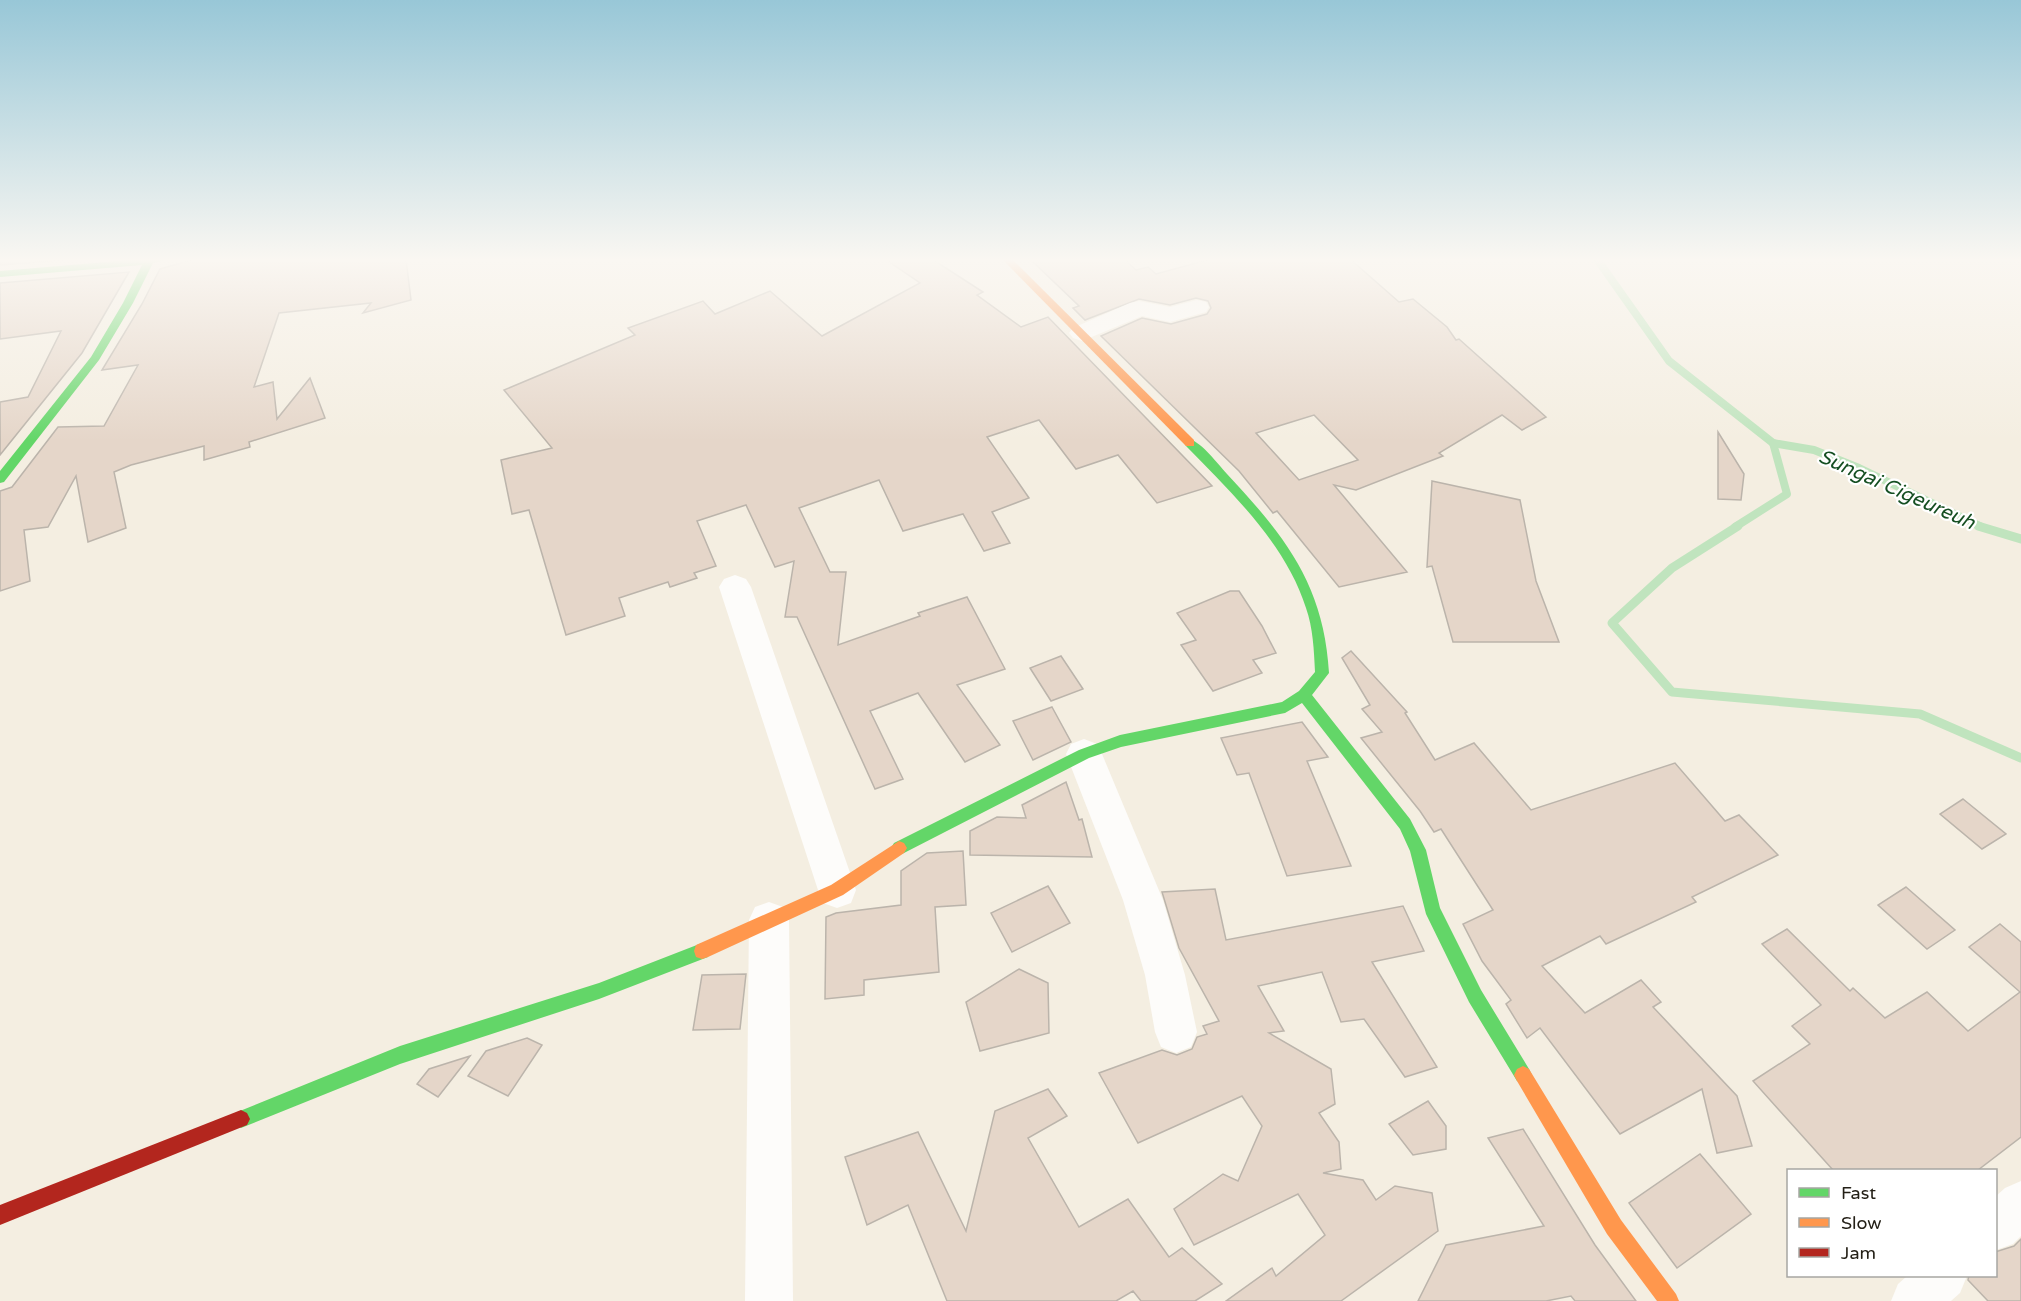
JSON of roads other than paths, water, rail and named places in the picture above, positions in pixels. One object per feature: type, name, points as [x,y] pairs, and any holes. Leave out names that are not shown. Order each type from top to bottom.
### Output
[{"type":"street","points":[[0,479],[95,358],[118,320]]},
{"type":"street","points":[[0,1215],[421,1048],[552,1007],[669,966],[837,890],[909,842],[1084,754],[1120,741],[1285,707],[1304,695],[1322,674],[1321,640],[1310,599],[1288,557],[1227,480],[1069,320]]},
{"type":"street","points":[[1082,333],[1112,320]]},
{"type":"street","points":[[735,587],[837,890]]},
{"type":"street","points":[[1304,695],[1405,824],[1418,849],[1432,909],[1475,996],[1614,1227],[1669,1301]]},
{"type":"street","points":[[1084,754],[1120,849],[1143,900],[1165,975],[1176,1032]]},
{"type":"street","points":[[769,920],[769,1301]]},
{"type":"street","points":[[1997,1225],[2021,1204]]},
{"type":"street","points":[[1915,1301],[1941,1277]]},
{"type":"waterway","points":[[1640,320],[1669,361],[1773,443]]},
{"type":"waterway","points":[[1735,527],[1787,494],[1773,443]]},
{"type":"waterway","name":"Sungai Cigeureuh","points":[[1773,443],[1814,450],[1859,468],[1982,527]]},
{"type":"waterway","points":[[1738,526],[1672,568],[1612,623],[1672,692],[1920,714],[2021,758]]},
{"type":"waterway","name":"Sungai Cigeureuh","points":[[1978,526],[2021,539]]}]
